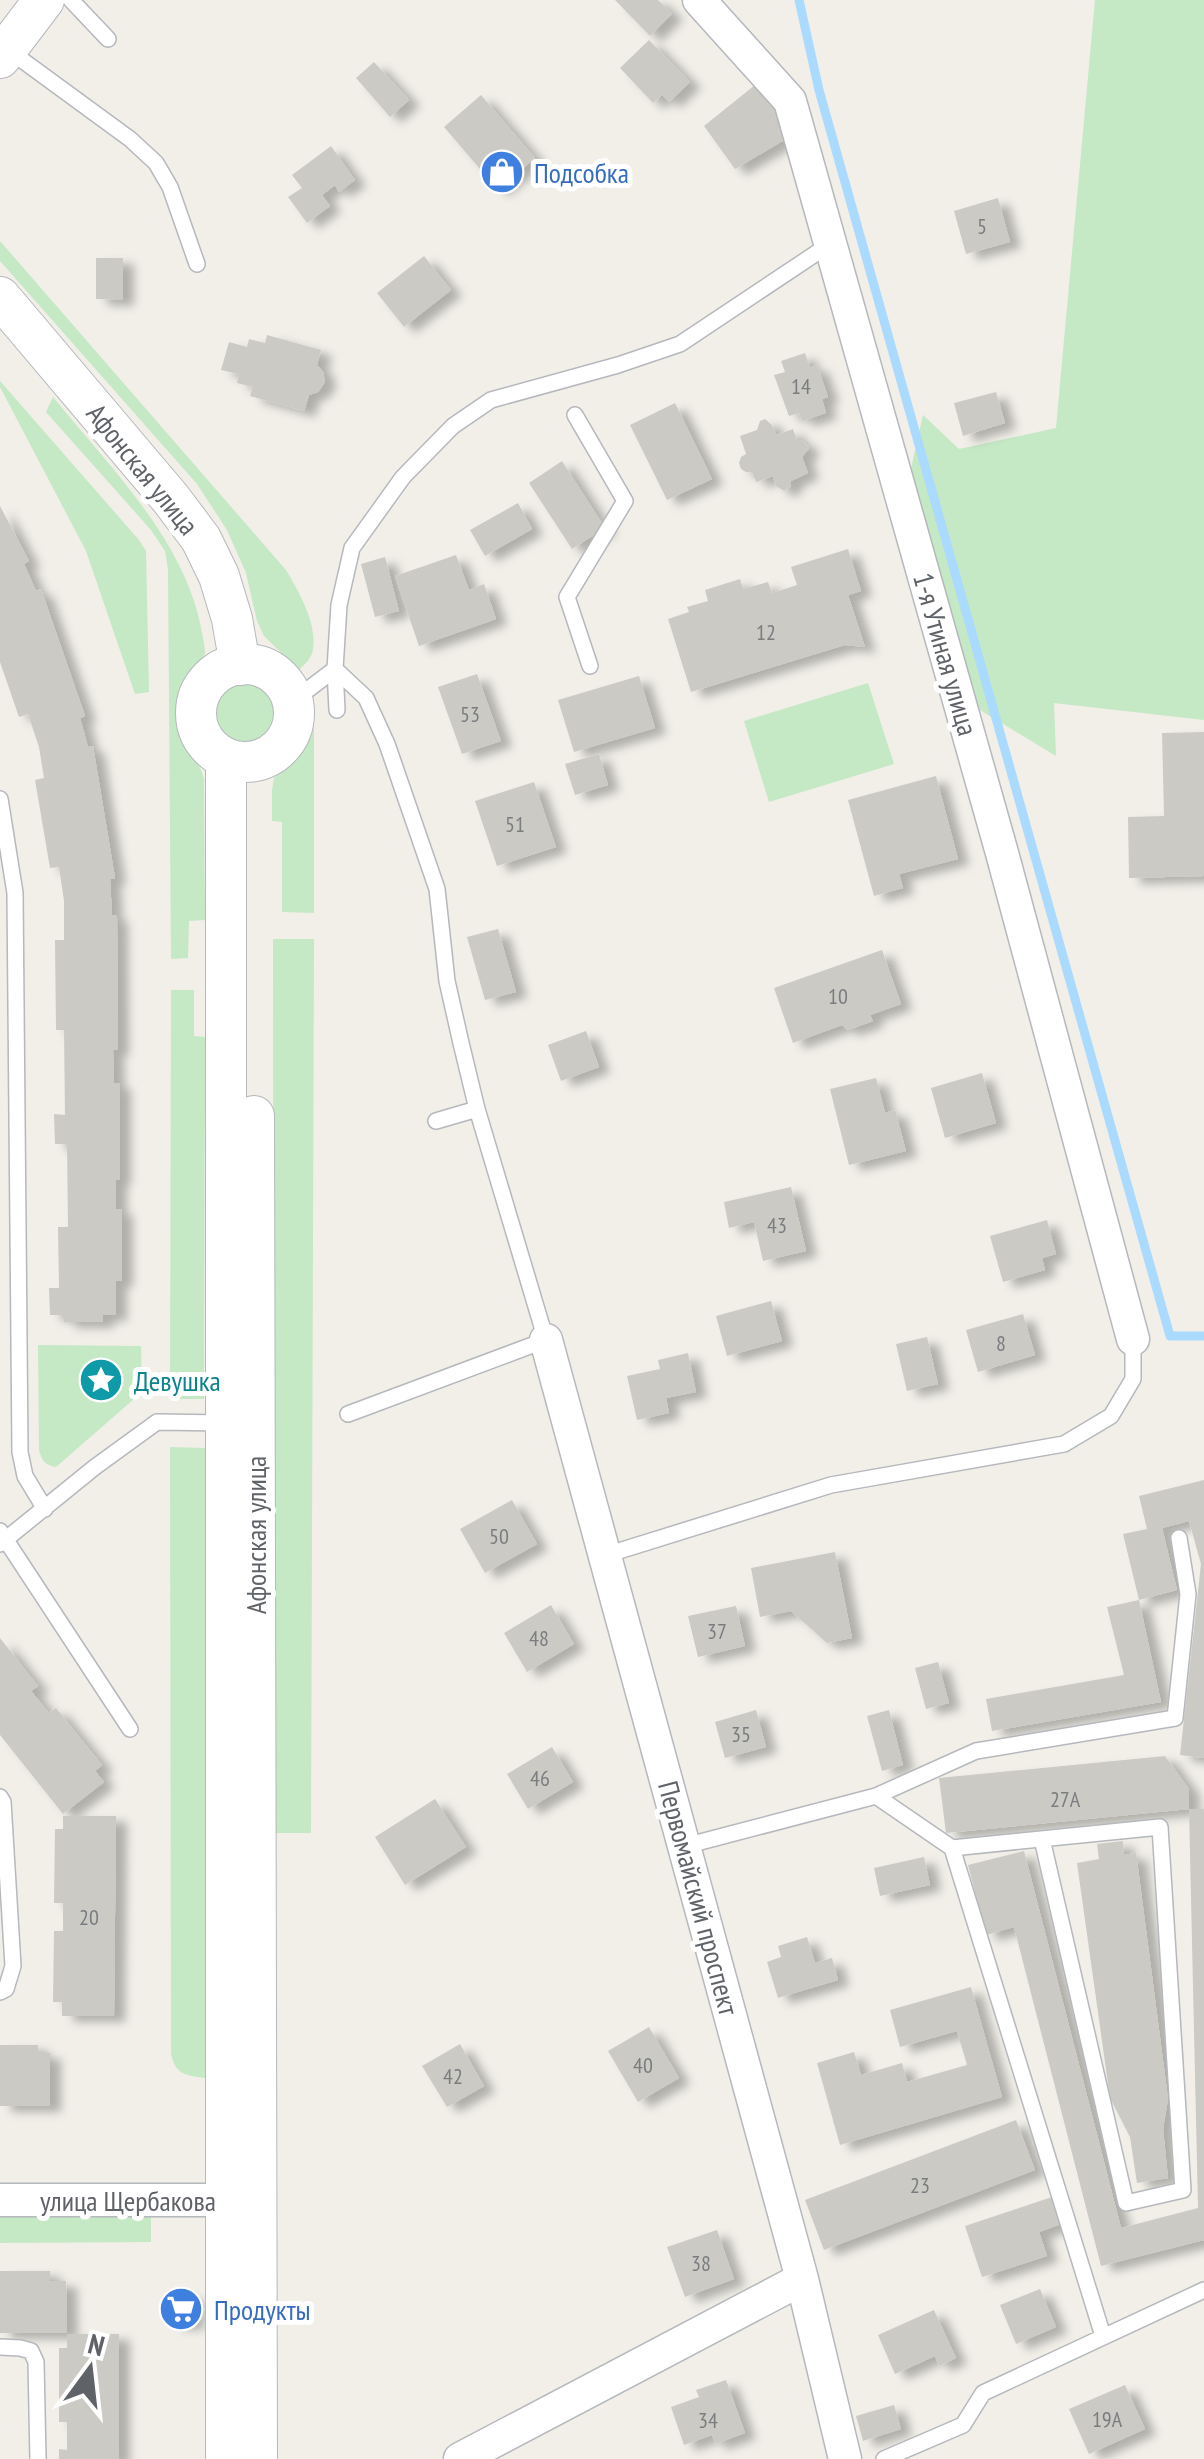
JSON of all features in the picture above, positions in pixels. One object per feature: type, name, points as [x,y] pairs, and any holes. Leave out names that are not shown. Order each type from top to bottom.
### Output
[{"type":"street","points":[[3,54],[44,0]]},
{"type":"street","name":"1-я Утиная улица","points":[[699,0],[790,100],[1002,852],[1134,1340]]},
{"type":"street","name":"Афонская улица","points":[[0,297],[172,499],[201,539],[219,576],[240,665]]},
{"type":"street","points":[[257,666],[273,672],[286,685],[293,700],[291,733],[269,756],[240,761],[212,750],[202,738],[196,706],[211,678],[224,669],[257,666]]},
{"type":"street","name":"Афонская улица","points":[[226,2459],[241,2200],[240,761]]},
{"type":"street","name":"Первомайский проспект","points":[[546,1340],[802,2278],[845,2459]]},
{"type":"street","name":"улица Щербакова","points":[[0,2200],[241,2200]]},
{"type":"street","name":"Афонская улица","points":[[241,2200],[257,2459]]},
{"type":"street","points":[[460,2459],[802,2278]]},
{"type":"lane","points":[[71,0],[108,39]]},
{"type":"lane","points":[[3,54],[130,139],[156,164],[170,188],[197,264]]},
{"type":"lane","points":[[337,710],[339,605],[352,548],[404,477],[453,426],[491,400],[680,344],[830,244]]},
{"type":"lane","points":[[575,415],[625,501],[567,597],[590,666]]},
{"type":"lane","points":[[293,700],[335,670]]},
{"type":"lane","points":[[335,670],[366,698],[387,744],[437,889],[447,981],[477,1108],[546,1340],[348,1414]]},
{"type":"lane","points":[[0,799],[15,893],[20,1452],[25,1476],[44,1509]]},
{"type":"lane","points":[[436,1120],[477,1108]]},
{"type":"lane","points":[[606,1555],[832,1485],[1064,1444],[1111,1416],[1133,1378],[1134,1340]]},
{"type":"lane","points":[[130,1729],[2,1538],[157,1422],[241,1423]]},
{"type":"lane","points":[[685,1846],[876,1796],[976,1751],[1176,1718],[1188,1594],[1179,1538]]},
{"type":"lane","points":[[876,1796],[952,1848],[1103,2336]]},
{"type":"lane","points":[[0,1797],[13,1966],[6,1988],[0,1992]]},
{"type":"lane","points":[[952,1848],[1160,1827],[1183,2190],[1126,2203],[1042,1839]]},
{"type":"lane","points":[[884,2459],[963,2425],[983,2393],[1204,2290]]},
{"type":"lane","points":[[0,2348],[31,2351],[36,2362],[38,2459]]},
{"type":"green space","points":[[1095,0],[1204,0],[1204,720],[1054,703],[1056,756],[970,704],[908,482],[923,415],[959,449],[1056,428]]},
{"type":"green space","points":[[0,241],[286,570],[306,608],[314,639],[308,661],[299,670],[264,636],[246,573],[227,530],[197,484],[0,261]]},
{"type":"green space","points":[[0,381],[146,551],[149,692],[135,694],[86,551]]},
{"type":"green space","points":[[53,397],[160,531],[177,561],[200,623],[205,654],[186,681],[179,712],[183,736],[204,779],[205,920],[189,921],[188,958],[171,959],[165,551],[151,530],[46,412]]},
{"type":"green space","points":[[246,682],[268,691],[277,713],[268,735],[246,744],[224,735],[215,713],[224,691]]},
{"type":"green space","points":[[868,683],[894,764],[769,802],[744,721]]},
{"type":"green space","points":[[314,720],[314,913],[282,912],[282,822],[272,821],[274,778],[305,748]]},
{"type":"green space","points":[[273,939],[314,939],[311,1833],[274,1833]]},
{"type":"green space","points":[[171,990],[194,990],[194,1036],[205,1037],[204,1399],[170,1399]]},
{"type":"green space","points":[[38,1345],[141,1346],[142,1392],[56,1467],[44,1462],[39,1450]]},
{"type":"green space","points":[[170,1447],[205,1448],[205,2078],[182,2073],[171,2054]]},
{"type":"green space","points":[[151,2216],[151,2242],[0,2243],[0,2217]]},
{"type":"building","points":[[615,0],[658,0],[672,14],[650,36]]},
{"type":"building","points":[[649,40],[690,82],[669,102],[662,95],[653,103],[620,68]]},
{"type":"building","points":[[374,62],[409,100],[390,117],[356,78]]},
{"type":"building","points":[[755,85],[791,136],[735,169],[704,126]]},
{"type":"building","points":[[481,95],[535,158],[498,190],[444,127]]},
{"type":"building","points":[[331,146],[355,180],[339,192],[335,185],[322,195],[330,206],[307,223],[288,197],[302,188],[292,175]]},
{"type":"building","points":[[998,198],[1010,242],[966,254],[954,211]]},
{"type":"building","points":[[424,256],[451,290],[404,327],[377,293]]},
{"type":"building","points":[[96,258],[123,258],[123,300],[96,299]]},
{"type":"building","points":[[267,335],[321,350],[317,365],[325,382],[318,392],[309,395],[304,411],[250,396],[253,387],[237,383],[239,374],[221,370],[229,342],[247,347],[249,339],[265,343]]},
{"type":"building","points":[[805,353],[810,368],[817,365],[828,397],[822,399],[826,413],[802,421],[799,413],[789,416],[774,375],[785,372],[781,361]]},
{"type":"building","points":[[996,392],[1005,423],[963,436],[954,403]]},
{"type":"building","points":[[675,403],[712,479],[667,500],[630,425]]},
{"type":"building","points":[[765,419],[776,435],[793,429],[797,440],[809,448],[802,457],[808,473],[791,481],[784,491],[776,486],[773,476],[756,482],[752,472],[741,469],[739,463],[746,454],[740,436],[757,430]]},
{"type":"building","points":[[562,461],[605,528],[572,549],[529,483]]},
{"type":"building","points":[[518,503],[532,529],[485,556],[470,530]]},
{"type":"building","points":[[0,506],[29,561],[24,564],[36,591],[41,589],[85,716],[80,718],[88,747],[93,746],[115,878],[110,879],[112,915],[117,916],[118,1049],[113,1050],[114,1083],[120,1083],[120,1179],[116,1180],[116,1209],[122,1209],[122,1281],[116,1281],[116,1315],[103,1315],[103,1322],[64,1322],[64,1315],[50,1315],[49,1288],[59,1288],[58,1227],[68,1227],[67,1144],[55,1144],[54,1114],[65,1115],[64,1030],[56,1030],[55,940],[64,940],[64,901],[59,867],[50,868],[35,780],[44,778],[39,747],[28,714],[19,717],[0,662]]},
{"type":"building","points":[[848,549],[861,591],[848,595],[865,647],[845,645],[691,692],[668,619],[689,612],[687,607],[708,601],[705,590],[740,579],[743,589],[768,582],[772,593],[797,585],[791,567]]},
{"type":"building","points":[[456,555],[469,590],[484,584],[496,619],[419,646],[395,576]]},
{"type":"building","points":[[385,557],[399,611],[375,617],[361,564]]},
{"type":"building","points":[[477,674],[501,741],[462,754],[438,687]]},
{"type":"building","points":[[639,676],[655,728],[574,752],[558,700]]},
{"type":"building","points":[[1204,732],[1204,876],[1129,878],[1128,817],[1164,816],[1162,733]]},
{"type":"building","points":[[599,754],[608,785],[575,795],[565,764]]},
{"type":"building","points":[[936,776],[958,859],[899,874],[903,888],[874,896],[848,800]]},
{"type":"building","points":[[534,782],[556,847],[497,866],[475,801]]},
{"type":"building","points":[[498,929],[516,992],[485,1000],[467,937]]},
{"type":"building","points":[[882,950],[901,1004],[870,1015],[873,1021],[848,1030],[842,1025],[793,1043],[774,988]]},
{"type":"building","points":[[586,1031],[599,1067],[561,1081],[548,1045]]},
{"type":"building","points":[[982,1073],[996,1123],[945,1138],[931,1088]]},
{"type":"building","points":[[876,1078],[885,1113],[895,1110],[906,1151],[849,1165],[830,1089]]},
{"type":"building","points":[[791,1187],[806,1251],[763,1261],[754,1222],[729,1228],[724,1202]]},
{"type":"building","points":[[1047,1220],[1056,1254],[1042,1258],[1045,1270],[1003,1282],[990,1236]]},
{"type":"building","points":[[771,1301],[782,1341],[727,1356],[716,1316]]},
{"type":"building","points":[[1023,1314],[1035,1355],[978,1372],[966,1330]]},
{"type":"building","points":[[927,1337],[938,1384],[907,1391],[896,1344]]},
{"type":"building","points":[[688,1353],[696,1392],[666,1398],[669,1413],[637,1420],[627,1376],[660,1369],[658,1360]]},
{"type":"building","points":[[1204,1480],[1204,1758],[1180,1755],[1201,1564],[1189,1521],[1162,1528],[1177,1590],[1139,1600],[1123,1534],[1147,1529],[1139,1496]]},
{"type":"building","points":[[512,1500],[537,1544],[485,1573],[460,1529]]},
{"type":"building","points":[[835,1552],[852,1638],[827,1643],[791,1611],[760,1617],[751,1568]]},
{"type":"building","points":[[1139,1600],[1161,1702],[992,1731],[986,1699],[1124,1675],[1107,1607]]},
{"type":"building","points":[[551,1605],[574,1644],[527,1672],[504,1633]]},
{"type":"building","points":[[736,1606],[745,1646],[698,1657],[688,1616]]},
{"type":"building","points":[[0,1638],[38,1686],[31,1691],[49,1713],[56,1708],[102,1765],[95,1771],[104,1782],[63,1814],[0,1735]]},
{"type":"building","points":[[938,1662],[949,1703],[926,1709],[915,1668]]},
{"type":"building","points":[[756,1710],[766,1747],[725,1758],[715,1722]]},
{"type":"building","points":[[889,1710],[903,1765],[882,1771],[867,1716]]},
{"type":"building","points":[[552,1747],[573,1782],[528,1809],[507,1774]]},
{"type":"building","points":[[1165,1756],[1189,1789],[1189,1809],[946,1833],[939,1778]]},
{"type":"building","points":[[435,1799],[466,1847],[405,1885],[375,1837]]},
{"type":"building","points":[[1189,1809],[1204,1809],[1204,2240],[1101,2266],[1014,1927],[986,1935],[968,1865],[1024,1851],[1121,2228],[1198,2208]]},
{"type":"building","points":[[63,1816],[116,1816],[114,2016],[62,2016],[62,2002],[53,2002],[54,1931],[63,1931],[63,1903],[54,1903],[55,1829],[63,1829]]},
{"type":"building","points":[[1123,1841],[1124,1855],[1136,1853],[1168,2099],[1163,2129],[1168,2178],[1137,2183],[1130,2137],[1110,2098],[1077,1863],[1099,1859],[1097,1844]]},
{"type":"building","points":[[924,1857],[930,1885],[880,1896],[874,1868]]},
{"type":"building","points":[[807,1937],[815,1963],[832,1958],[838,1980],[778,1998],[767,1962],[781,1957],[778,1946]]},
{"type":"building","points":[[971,1987],[1002,2097],[840,2145],[817,2063],[854,2052],[861,2075],[902,2063],[907,2082],[967,2065],[957,2031],[900,2047],[890,2010]]},
{"type":"building","points":[[649,2027],[679,2078],[638,2102],[608,2051]]},
{"type":"building","points":[[460,2044],[484,2086],[447,2107],[422,2066]]},
{"type":"building","points":[[0,2045],[38,2045],[38,2053],[50,2053],[50,2106],[0,2106]]},
{"type":"building","points":[[1016,2120],[1035,2170],[824,2250],[805,2200]]},
{"type":"building","points":[[1052,2197],[1061,2224],[1039,2232],[1047,2256],[982,2277],[965,2226]]},
{"type":"building","points":[[717,2230],[734,2279],[685,2297],[667,2247]]},
{"type":"building","points":[[0,2271],[50,2271],[50,2281],[66,2281],[67,2333],[0,2333]]},
{"type":"building","points":[[1040,2289],[1056,2327],[1016,2344],[1000,2305]]},
{"type":"building","points":[[171,2294],[193,2294],[194,2323],[172,2324]]},
{"type":"building","points":[[934,2310],[956,2358],[939,2366],[935,2356],[895,2374],[878,2335]]},
{"type":"building","points":[[67,2334],[119,2334],[119,2459],[59,2459],[59,2449],[67,2450],[67,2422],[59,2422],[59,2348],[67,2348]]},
{"type":"building","points":[[726,2380],[745,2433],[715,2444],[712,2435],[684,2445],[671,2407],[699,2397],[696,2390]]},
{"type":"building","points":[[1125,2385],[1145,2429],[1089,2454],[1069,2409]]},
{"type":"building","points":[[894,2405],[901,2429],[863,2441],[856,2416]]},
{"type":"waterway","points":[[799,0],[819,90],[1170,1336],[1204,1336]]},
{"type":"place","name":"Подсобка","points":[[502,172]]},
{"type":"place","name":"Девушка","points":[[101,1380]]},
{"type":"place","name":"Продукты","points":[[181,2309]]}]
